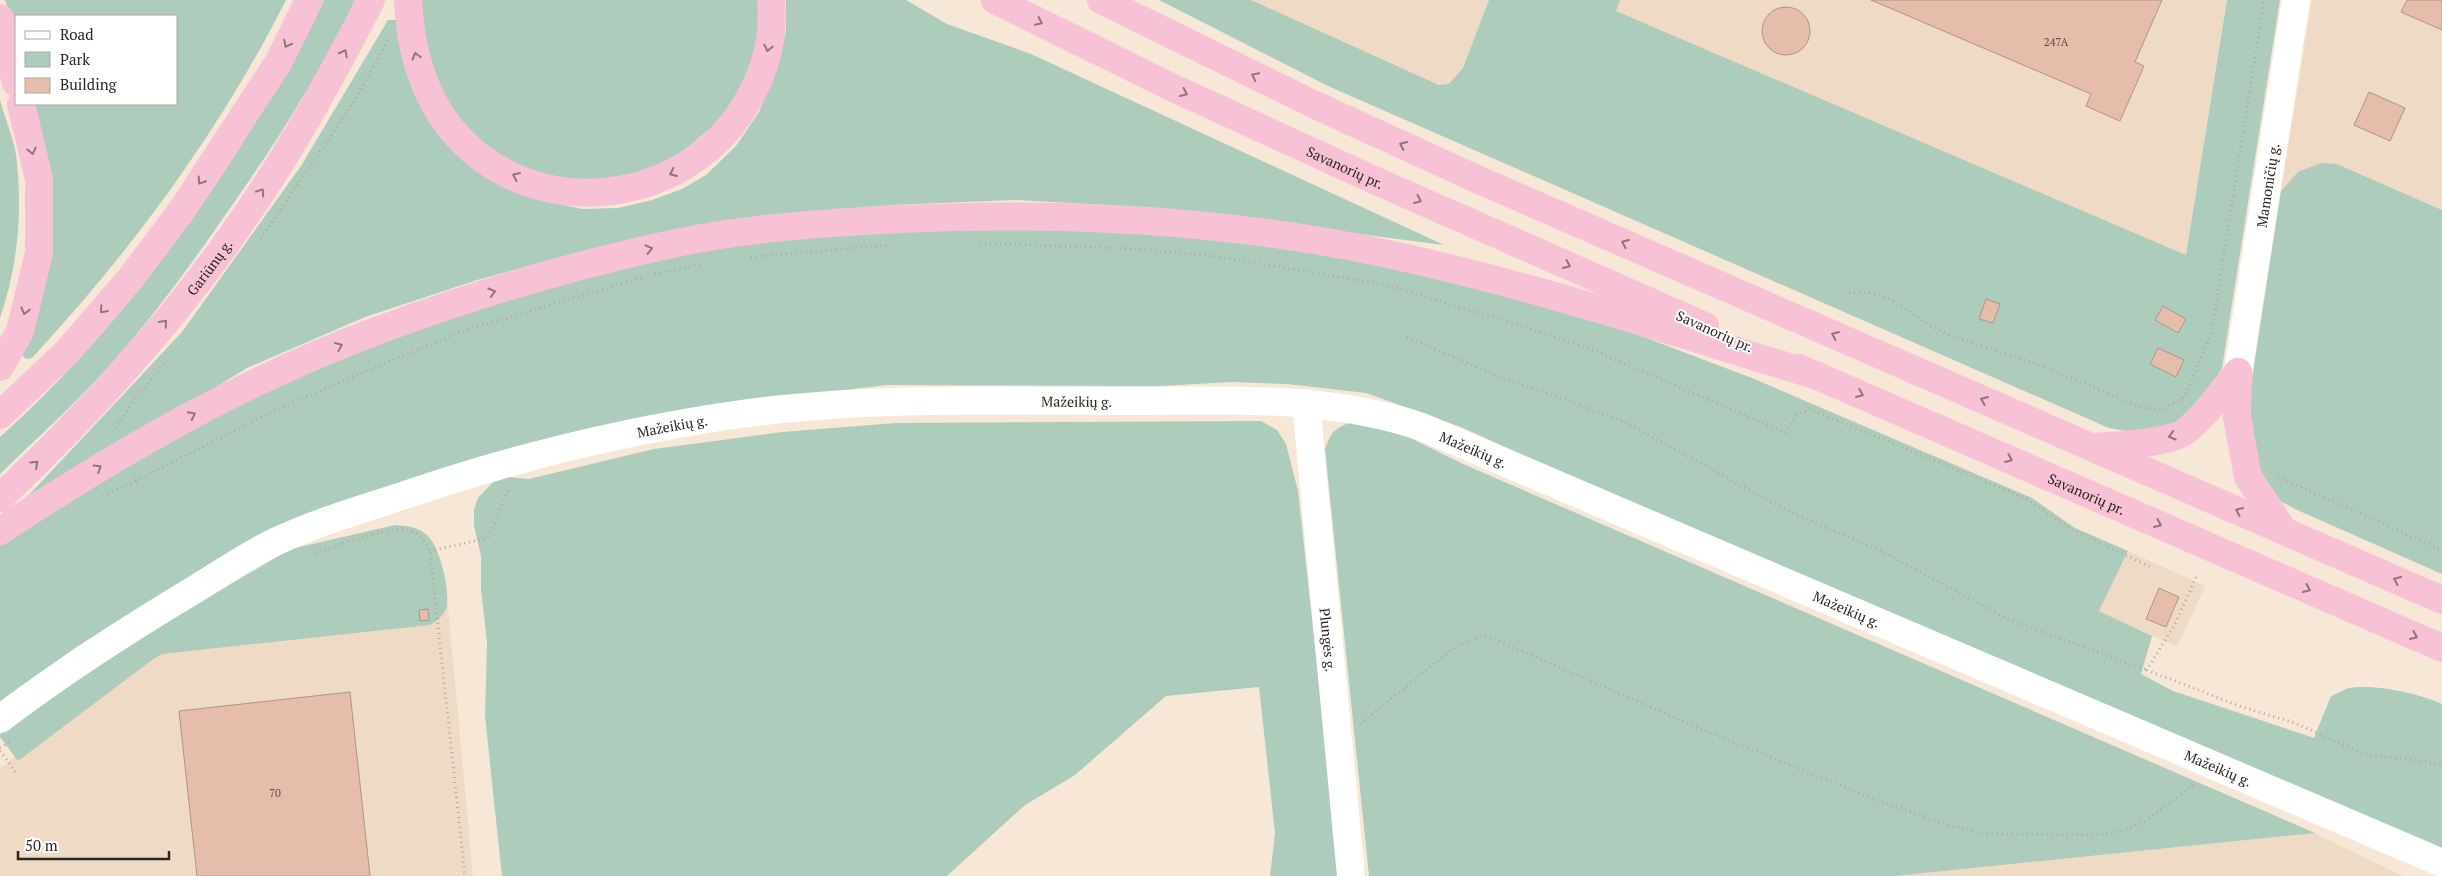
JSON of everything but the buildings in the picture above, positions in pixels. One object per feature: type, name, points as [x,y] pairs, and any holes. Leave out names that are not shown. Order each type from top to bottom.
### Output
[{"type":"highway","points":[[0,414],[67,352],[148,256],[182,210],[278,63],[309,0]]},
{"type":"highway","name":"Gariūnų g.","points":[[0,498],[46,454],[109,386],[174,310],[234,233],[284,158],[330,81],[371,0]]},
{"type":"highway","points":[[408,0],[409,25],[416,56],[431,96],[444,118],[461,138],[492,164],[520,178],[566,191],[612,192],[638,187],[682,170],[722,137],[739,116],[764,68],[771,32],[771,0]]},
{"type":"highway","name":"Savanorių pr.","points":[[995,0],[1169,86],[1365,176],[1815,375],[2442,648]]},
{"type":"highway","points":[[1101,0],[1313,104],[1479,180],[2442,600]]},
{"type":"highway","points":[[0,18],[15,79]]},
{"type":"highway","points":[[0,367],[20,331],[39,253],[39,179],[21,105]]},
{"type":"highway","points":[[0,531],[149,438],[241,390],[375,331],[452,304],[674,243],[746,232],[846,222],[966,215],[1093,217],[1166,222],[1313,241],[1383,253],[1583,305],[1815,375]]},
{"type":"highway","points":[[2093,448],[2152,442],[2185,432],[2238,372]]},
{"type":"highway","points":[[2238,372],[2237,417],[2248,477],[2283,530]]},
{"type":"street","name":"Mamoničių g.","points":[[2238,372],[2296,0]]},
{"type":"street","name":"Mažeikių g.","points":[[7,728],[53,680],[126,631],[267,546],[437,484],[519,460],[652,429],[742,414],[811,407],[880,403],[1025,401],[1306,403],[1388,415],[1422,427],[2442,863]]},
{"type":"street","name":"Plungės g.","points":[[1306,403],[1350,876]]},
{"type":"path","points":[[1849,293],[1874,292],[1890,298],[1947,334],[2027,360],[2142,408],[2163,409],[2182,398],[2188,390],[2212,330],[2264,0]]},
{"type":"path","points":[[973,242],[1140,249],[1213,256],[1382,284],[1516,324],[1595,351],[1781,431],[1786,432],[1797,414],[1810,409],[2025,498],[2071,529],[2153,568]]},
{"type":"path","points":[[750,257],[896,245]]},
{"type":"path","points":[[136,481],[279,408],[460,332],[643,277],[711,262]]},
{"type":"path","points":[[1408,337],[1503,378],[1621,420],[1790,512],[1883,552],[2010,620],[2239,706],[2295,723],[2363,754],[2423,761],[2442,766]]},
{"type":"path","points":[[2182,398],[2209,406]]},
{"type":"path","points":[[430,551],[488,538],[519,460]]},
{"type":"path","points":[[2274,475],[2442,550]]},
{"type":"path","points":[[312,553],[396,529],[406,530],[420,536],[430,551],[465,876]]},
{"type":"path","points":[[2147,670],[2176,622],[2196,577]]},
{"type":"path","points":[[1337,743],[1455,647],[1484,635],[1696,727],[1870,797],[1952,826],[1986,834],[2097,835],[2125,830],[2144,822],[2216,768]]},
{"type":"path","points":[[7,728],[0,750],[18,775]]},
{"type":"shaded area","points":[[1251,0],[1489,0],[1463,68],[1449,84],[1439,85]]},
{"type":"shaded area","points":[[1620,0],[2227,0],[2186,255],[1616,11]]},
{"type":"shaded area","points":[[2312,0],[2442,0],[2442,210],[2337,164],[2281,191]]},
{"type":"shaded area","points":[[360,551],[445,575],[473,876],[0,876],[0,768],[160,648]]},
{"type":"shaded area","points":[[2128,551],[2205,586],[2177,647],[2099,611]]},
{"type":"shaded area","points":[[2315,833],[2402,876],[1896,876]]},
{"type":"green space","points":[[5,0],[286,0],[233,96],[172,188],[105,275],[32,358],[27,359],[21,355],[33,105],[178,105],[178,15],[15,15],[15,36]]},
{"type":"green space","points":[[324,0],[355,0],[311,83],[244,188],[185,272],[127,346],[84,393],[0,474],[0,437],[50,390],[96,340],[140,288],[182,233],[257,119],[292,60]]},
{"type":"green space","points":[[418,0],[762,0],[764,29],[731,111],[663,168],[619,181],[573,181],[530,171],[489,148],[456,116],[433,76]]},
{"type":"green space","points":[[786,0],[906,0],[947,24],[1031,54],[1444,245],[1159,208],[1014,200],[893,205],[792,213],[697,225],[591,249],[477,280],[365,317],[247,368],[14,511],[182,332],[301,166],[388,20],[399,20],[422,99],[546,201],[582,209],[618,208],[652,200],[682,189],[706,175],[736,146],[759,112],[774,75],[786,32]]},
{"type":"green space","points":[[1159,0],[1251,0],[1439,85],[1449,84],[1463,68],[1489,0],[1620,0],[1616,11],[2186,255],[2227,0],[2280,0],[2222,368],[2204,397],[2181,422],[2137,433],[2109,428],[1328,86]]},
{"type":"green space","points":[[0,100],[16,155],[19,217],[15,258],[0,318]]},
{"type":"green space","points":[[2321,163],[2337,164],[2442,210],[2442,574],[2295,509],[2273,497],[2261,483],[2246,418],[2281,191],[2298,172]]},
{"type":"green space","points":[[1082,226],[1324,252],[1426,274],[1625,330],[1752,378],[2032,498],[2075,528],[2128,551],[2099,611],[2152,636],[2141,674],[2173,691],[2314,738],[2331,696],[2349,688],[2371,687],[2396,690],[2421,696],[2442,704],[2442,854],[1611,495],[1461,427],[1366,393],[1287,384],[1232,382],[1159,386],[887,385],[718,405],[182,582],[75,648],[0,704],[0,545],[77,495],[261,392],[439,320],[620,268],[728,245],[835,230]]},
{"type":"green space","points":[[1261,421],[1277,430],[1286,444],[1298,491],[1340,876],[1270,876],[1275,833],[1259,687],[1166,696],[1075,775],[1025,805],[947,876],[502,876],[485,716],[487,642],[481,589],[481,556],[474,526],[474,509],[478,498],[493,482],[508,477],[529,479],[654,449],[782,432],[896,423]]},
{"type":"green space","points":[[1357,421],[1392,429],[1463,464],[2315,833],[1896,876],[1369,876],[1325,449],[1330,437],[1336,430]]},
{"type":"green space","points":[[395,525],[421,531],[428,536],[437,550],[446,582],[447,602],[443,614],[430,625],[162,654],[18,761],[0,737],[0,734],[57,691],[110,655],[282,554],[295,548]]}]
